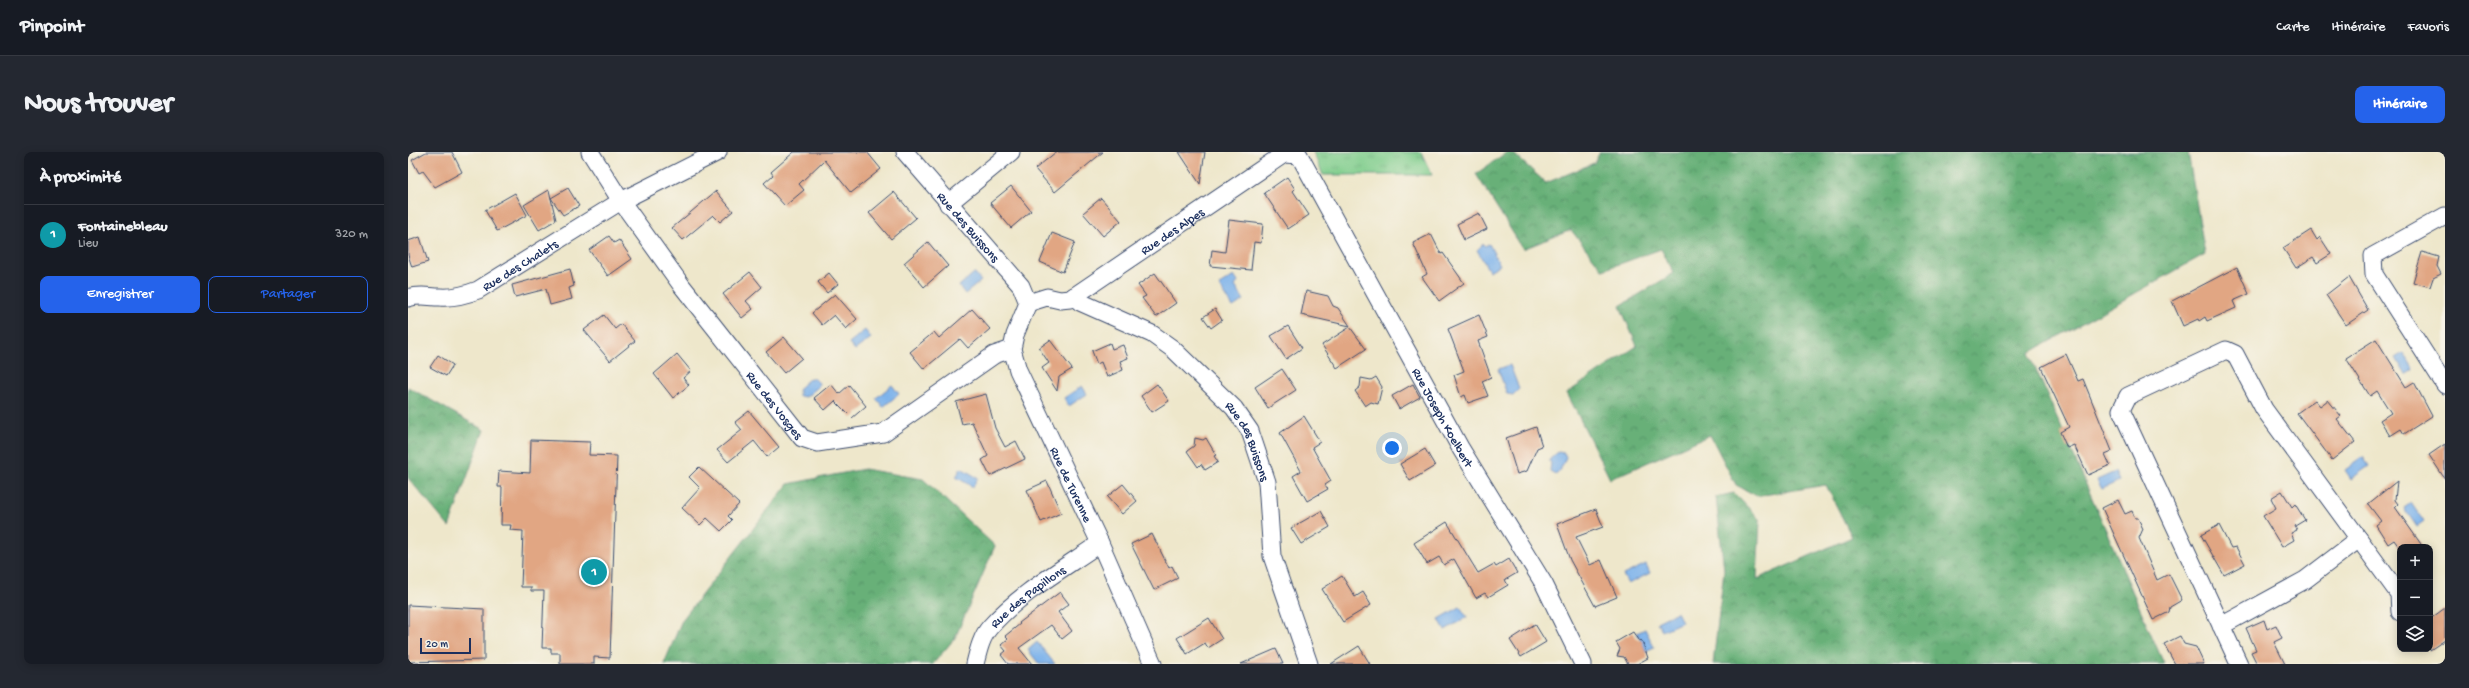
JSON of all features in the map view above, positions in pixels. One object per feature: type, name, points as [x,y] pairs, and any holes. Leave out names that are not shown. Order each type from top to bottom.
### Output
[{"type":"street","name":"Rue des Vosges","points":[[590,152],[621,201],[682,286],[802,438],[817,443],[883,433],[994,355],[1012,349]]},
{"type":"street","name":"Rue des Chalets","points":[[408,298],[419,294],[440,297],[464,296],[478,290],[621,201],[718,152]]},
{"type":"street","name":"Rue des Buissons","points":[[905,152],[948,204],[1022,286],[1028,303]]},
{"type":"street","points":[[948,204],[1011,152]]},
{"type":"street","name":"Rue des Alpes","points":[[1028,303],[1047,297],[1066,300],[1074,296],[1284,154],[1299,155],[1307,167]]},
{"type":"street","name":"Rue Joseph Koelbert","points":[[1307,167],[1461,449],[1544,584],[1583,664]]},
{"type":"street","points":[[2445,216],[2373,256],[2374,274],[2445,385]]},
{"type":"street","name":"Rue des Buissons","points":[[1074,296],[1080,302],[1152,334],[1173,349],[1234,408],[1250,431],[1267,482],[1272,556],[1309,664]]},
{"type":"street","points":[[1012,349],[1015,335],[1028,303]]},
{"type":"street","name":"Rue de Turenne","points":[[1012,349],[1018,370],[1100,543],[1153,664]]},
{"type":"street","points":[[2239,664],[2121,410],[2128,396],[2226,350],[2235,354],[2264,409],[2397,590]]},
{"type":"street","points":[[2221,626],[2305,580],[2359,539]]},
{"type":"street","name":"Rue des Papillons","points":[[975,664],[979,649],[989,628],[1017,603],[1100,543]]},
{"type":"green space","points":[[1313,152],[1421,152],[1432,175],[1323,175]]},
{"type":"green space","points":[[1507,152],[1512,152],[1546,183],[1594,163],[1600,152],[2188,152],[2205,254],[2029,353],[2164,664],[1713,664],[1724,570],[1716,497],[1734,493],[1760,520],[1757,579],[1852,537],[1826,485],[1757,496],[1736,485],[1710,435],[1610,479],[1567,393],[1637,346],[1620,306],[1674,273],[1661,249],[1603,270],[1571,230],[1523,249],[1476,174]]},
{"type":"green space","points":[[408,387],[484,430],[449,527],[408,478]]},
{"type":"green space","points":[[864,469],[923,479],[995,546],[955,638],[933,664],[664,664],[682,620],[788,484]]},
{"type":"water","points":[[1483,244],[1485,246],[1489,244],[1500,265],[1489,271],[1477,250]]},
{"type":"water","points":[[974,273],[981,281],[965,294],[959,286]]},
{"type":"water","points":[[1234,276],[1238,282],[1235,286],[1244,300],[1233,307],[1219,285]]},
{"type":"water","points":[[865,330],[871,338],[855,350],[849,343]]},
{"type":"water","points":[[2404,353],[2414,370],[2406,375],[2396,358]]},
{"type":"water","points":[[1510,365],[1519,389],[1513,395],[1507,394],[1498,369]]},
{"type":"water","points":[[810,378],[814,378],[819,383],[818,387],[806,397],[799,396],[799,388]]},
{"type":"water","points":[[892,385],[899,394],[883,407],[876,398]]},
{"type":"water","points":[[1082,386],[1087,394],[1069,406],[1064,398]]},
{"type":"water","points":[[1558,452],[1564,453],[1566,457],[1560,471],[1555,474],[1550,471],[1551,463],[1549,460]]},
{"type":"water","points":[[2363,457],[2369,466],[2351,479],[2345,470]]},
{"type":"water","points":[[961,468],[978,478],[973,487],[956,477]]},
{"type":"water","points":[[2115,472],[2119,481],[2102,489],[2097,480]]},
{"type":"water","points":[[2411,503],[2424,522],[2417,527],[2404,508]]},
{"type":"water","points":[[1646,564],[1650,573],[1628,584],[1623,575]]},
{"type":"water","points":[[1460,607],[1467,617],[1445,630],[1439,619]]},
{"type":"water","points":[[1677,612],[1682,622],[1662,631],[1657,622]]},
{"type":"water","points":[[1645,629],[1654,647],[1646,651],[1637,633]]},
{"type":"water","points":[[1037,642],[1055,664],[1039,664],[1028,650]]},
{"type":"building","points":[[426,152],[452,152],[462,172],[435,187],[423,171],[419,173],[412,160]]},
{"type":"building","points":[[794,152],[867,152],[881,169],[851,193],[824,160],[799,184],[804,190],[785,206],[764,183],[773,175],[771,172]]},
{"type":"building","points":[[1056,152],[1103,152],[1055,192],[1035,169]]},
{"type":"building","points":[[1179,152],[1205,152],[1200,184]]},
{"type":"building","points":[[1287,177],[1295,189],[1293,191],[1309,215],[1288,229],[1264,193]]},
{"type":"building","points":[[1011,186],[1031,211],[1011,228],[990,203]]},
{"type":"building","points":[[568,188],[579,206],[563,215],[551,198]]},
{"type":"building","points":[[549,190],[556,220],[539,230],[524,205]]},
{"type":"building","points":[[716,191],[733,211],[720,222],[713,215],[683,240],[672,228]]},
{"type":"building","points":[[894,192],[916,218],[891,239],[869,213]]},
{"type":"building","points":[[515,193],[527,215],[497,231],[485,210]]},
{"type":"building","points":[[1101,198],[1121,221],[1103,236],[1083,213]]},
{"type":"building","points":[[1479,213],[1487,229],[1464,240],[1457,224]]},
{"type":"building","points":[[1229,220],[1263,224],[1261,243],[1254,242],[1251,270],[1210,266],[1212,250],[1225,252]]},
{"type":"building","points":[[2311,230],[2317,240],[2320,237],[2331,254],[2317,263],[2313,257],[2296,268],[2283,248]]},
{"type":"building","points":[[1052,233],[1075,242],[1063,272],[1040,262]]},
{"type":"building","points":[[1431,234],[1441,254],[1443,253],[1464,283],[1439,301],[1422,277],[1427,274],[1413,243]]},
{"type":"building","points":[[609,236],[614,243],[619,240],[632,259],[608,276],[589,250]]},
{"type":"building","points":[[420,237],[428,262],[412,267],[408,255],[408,241]]},
{"type":"building","points":[[928,242],[948,266],[924,287],[904,263]]},
{"type":"building","points":[[2422,252],[2439,257],[2437,266],[2441,274],[2433,278],[2430,287],[2413,282]]},
{"type":"building","points":[[2237,267],[2249,294],[2233,301],[2236,308],[2207,321],[2205,317],[2199,321],[2198,319],[2183,326],[2172,301]]},
{"type":"building","points":[[570,269],[574,286],[569,288],[572,299],[550,305],[546,289],[515,297],[512,285]]},
{"type":"building","points":[[750,272],[762,287],[746,301],[753,309],[742,318],[723,294]]},
{"type":"building","points":[[829,273],[838,284],[827,293],[818,282]]},
{"type":"building","points":[[1155,273],[1176,303],[1156,317],[1142,298],[1146,296],[1138,285]]},
{"type":"building","points":[[2349,277],[2368,310],[2346,325],[2326,295]]},
{"type":"building","points":[[1306,291],[1328,296],[1333,306],[1338,308],[1350,326],[1301,315]]},
{"type":"building","points":[[835,294],[857,319],[846,329],[834,315],[822,325],[812,313]]},
{"type":"building","points":[[972,309],[990,329],[968,348],[960,339],[924,369],[910,352],[934,332],[939,338]]},
{"type":"building","points":[[1215,309],[1222,320],[1211,328],[1203,317]]},
{"type":"building","points":[[604,315],[615,329],[621,324],[635,341],[610,361],[584,330]]},
{"type":"building","points":[[1479,315],[1488,337],[1478,341],[1491,377],[1482,381],[1488,396],[1468,403],[1465,395],[1461,397],[1454,375],[1464,371],[1448,329]]},
{"type":"building","points":[[1288,326],[1302,348],[1286,359],[1271,336]]},
{"type":"building","points":[[1350,327],[1366,349],[1337,368],[1322,345]]},
{"type":"building","points":[[784,337],[802,358],[784,373],[766,352]]},
{"type":"building","points":[[2376,339],[2406,387],[2414,382],[2432,416],[2404,434],[2401,429],[2390,436],[2380,420],[2391,413],[2377,391],[2370,396],[2346,358]]},
{"type":"building","points":[[1050,340],[1072,369],[1059,377],[1057,391],[1042,368],[1049,363],[1039,348]]},
{"type":"building","points":[[1110,343],[1112,349],[1123,345],[1128,358],[1120,361],[1123,370],[1107,377],[1101,362],[1097,364],[1092,351]]},
{"type":"building","points":[[677,354],[691,371],[683,378],[689,385],[673,398],[654,374]]},
{"type":"building","points":[[2066,354],[2078,381],[2083,379],[2112,451],[2105,454],[2110,465],[2088,475],[2074,445],[2067,448],[2060,432],[2069,427],[2041,367]]},
{"type":"building","points":[[438,355],[453,365],[446,376],[430,367]]},
{"type":"building","points":[[1282,369],[1296,390],[1268,408],[1255,387]]},
{"type":"building","points":[[1376,377],[1382,387],[1378,404],[1371,402],[1365,406],[1355,391],[1360,387],[1361,378],[1371,380]]},
{"type":"building","points":[[831,384],[839,394],[849,385],[866,406],[852,418],[835,401],[825,410],[814,398]]},
{"type":"building","points":[[1157,384],[1169,401],[1152,412],[1141,396]]},
{"type":"building","points":[[1413,384],[1420,397],[1399,409],[1392,396]]},
{"type":"building","points":[[986,394],[995,428],[1005,447],[1016,441],[1025,459],[990,476],[982,460],[988,456],[972,422],[962,424],[956,402]]},
{"type":"building","points":[[2315,400],[2320,406],[2328,400],[2341,416],[2337,419],[2355,442],[2332,460],[2297,413]]},
{"type":"building","points":[[749,411],[779,447],[767,457],[754,441],[728,462],[717,450],[742,430],[735,422]]},
{"type":"building","points":[[1304,416],[1320,442],[1312,447],[1331,481],[1325,485],[1328,489],[1307,501],[1293,476],[1301,471],[1280,433]]},
{"type":"building","points":[[1536,427],[1542,446],[1537,448],[1527,471],[1517,474],[1506,438]]},
{"type":"building","points":[[1195,438],[1203,440],[1206,438],[1216,455],[1214,456],[1218,462],[1205,470],[1201,464],[1198,467],[1187,451],[1194,446]]},
{"type":"building","points":[[531,440],[590,442],[589,455],[617,456],[610,658],[594,657],[594,664],[560,664],[560,653],[551,653],[551,648],[542,648],[544,591],[531,591],[531,587],[521,587],[523,531],[510,530],[511,525],[501,525],[502,487],[498,487],[499,471],[530,473]]},
{"type":"building","points":[[2445,444],[2445,479],[2429,455]]},
{"type":"building","points":[[1425,449],[1435,466],[1410,481],[1400,464]]},
{"type":"building","points":[[699,467],[739,504],[728,516],[732,520],[721,531],[707,518],[700,525],[682,508],[700,488],[689,477]]},
{"type":"building","points":[[1047,481],[1061,513],[1041,522],[1027,490]]},
{"type":"building","points":[[2397,481],[2395,500],[2398,504],[2395,507],[2421,544],[2397,544],[2394,540],[2388,544],[2376,525],[2381,521],[2368,504]]},
{"type":"building","points":[[1123,484],[1137,501],[1122,514],[1107,497]]},
{"type":"building","points":[[2282,491],[2292,507],[2295,504],[2305,520],[2295,526],[2297,530],[2291,533],[2294,540],[2282,547],[2263,516],[2276,508],[2271,498]]},
{"type":"building","points":[[2118,500],[2125,514],[2132,511],[2135,518],[2138,518],[2143,529],[2139,538],[2157,580],[2169,574],[2182,600],[2170,607],[2169,612],[2153,620],[2102,508]]},
{"type":"building","points":[[1596,509],[1603,527],[1576,537],[1590,565],[1601,560],[1617,597],[1595,606],[1570,560],[1557,524]]},
{"type":"building","points":[[1321,511],[1330,527],[1301,544],[1291,528]]},
{"type":"building","points":[[1447,522],[1478,573],[1494,564],[1496,567],[1509,559],[1517,573],[1505,580],[1508,585],[1488,597],[1485,593],[1476,598],[1454,559],[1444,565],[1439,557],[1427,564],[1414,543]]},
{"type":"building","points":[[2219,525],[2231,548],[2236,547],[2245,564],[2224,575],[2201,535]]},
{"type":"building","points":[[1152,534],[1169,568],[1172,566],[1178,578],[1154,590],[1131,544]]},
{"type":"building","points":[[1342,576],[1355,597],[1363,592],[1371,605],[1343,622],[1322,589]]},
{"type":"building","points":[[1060,592],[1069,604],[1058,612],[1072,631],[1062,639],[1051,625],[1019,648],[1032,664],[1008,664],[1001,655],[1006,651],[1001,645],[1008,639],[1005,636],[1020,624],[1019,623]]},
{"type":"building","points":[[408,605],[484,609],[484,660],[408,662]]},
{"type":"building","points":[[2445,608],[2445,640],[2433,648],[2433,617]]},
{"type":"building","points":[[1209,618],[1222,639],[1208,648],[1205,643],[1187,654],[1177,638]]},
{"type":"building","points":[[2264,620],[2267,629],[2276,625],[2282,638],[2274,642],[2285,664],[2257,664],[2251,652],[2256,650],[2246,628]]},
{"type":"building","points":[[1535,624],[1546,642],[1521,657],[1510,640]]},
{"type":"building","points":[[1633,632],[1638,640],[1642,641],[1648,658],[1637,664],[1628,664],[1624,657],[1617,656],[1620,649],[1616,642]]},
{"type":"building","points":[[2180,636],[2184,644],[2196,647],[2204,664],[2175,664],[2164,644]]},
{"type":"building","points":[[1359,646],[1370,664],[1331,664]]},
{"type":"building","points":[[1276,649],[1283,664],[1241,664]]},
{"type":"place","name":"Fontainebleau","points":[[594,572]]}]
